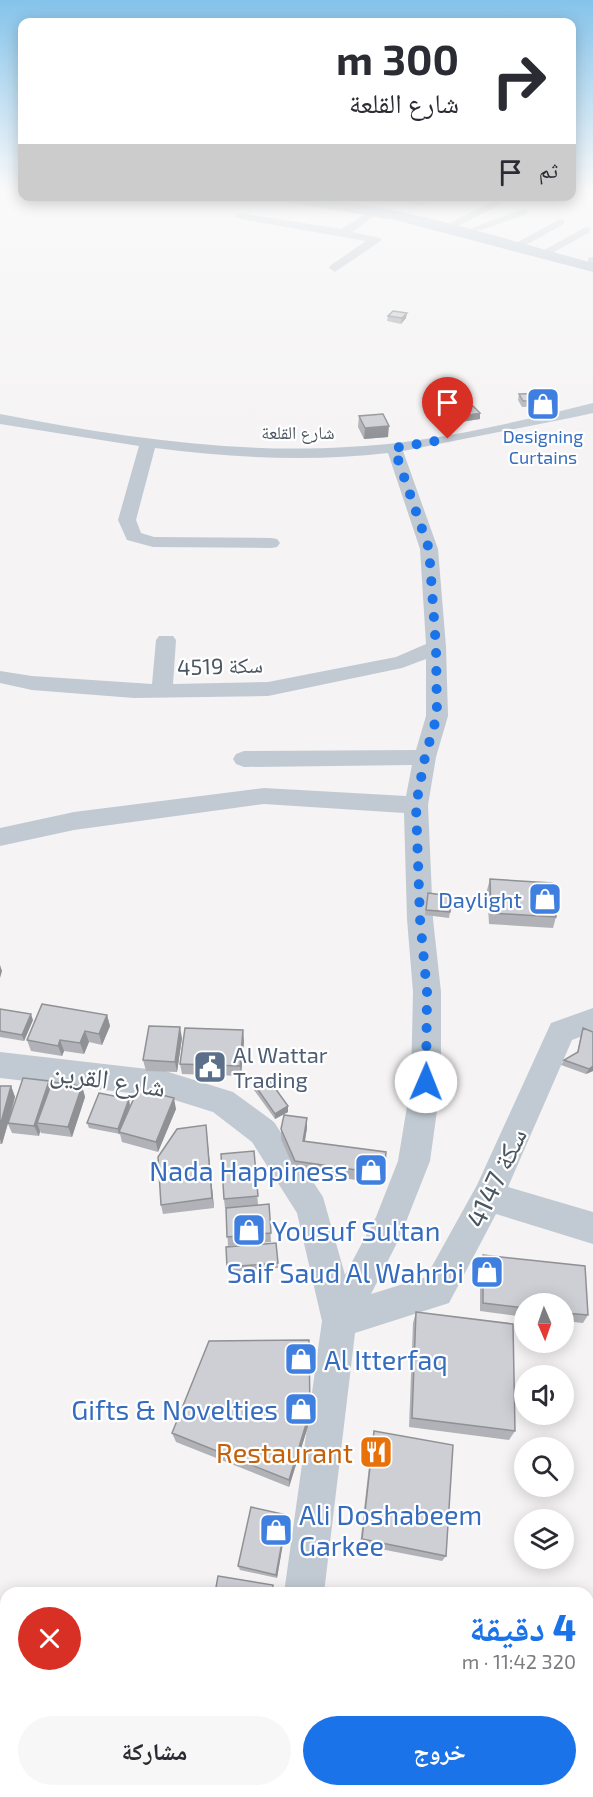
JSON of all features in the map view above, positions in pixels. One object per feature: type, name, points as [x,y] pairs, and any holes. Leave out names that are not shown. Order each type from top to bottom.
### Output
[{"type":"street","name":"شارع القلعة","points":[[0,419],[148,443],[244,452],[326,453],[394,448],[465,436],[593,408]]},
{"type":"street","points":[[148,443],[127,520],[133,536],[153,542],[271,543]]},
{"type":"street","points":[[339,1321],[389,1226],[414,1161],[426,1082],[427,992],[420,919],[416,805],[425,757],[437,716],[436,647],[429,549],[394,448]]},
{"type":"street","points":[[162,691],[166,640]]},
{"type":"street","name":"سكة 4519","points":[[0,677],[32,683],[111,690],[268,689],[402,662],[436,647]]},
{"type":"street","points":[[244,759],[425,757]]},
{"type":"street","points":[[0,837],[74,821],[264,796],[416,805]]},
{"type":"street","name":"سكة 4147","points":[[339,1321],[437,1291],[489,1196],[561,1032],[593,1020]]},
{"type":"street","name":"شارع القرين","points":[[0,1065],[165,1084],[222,1101],[263,1132],[312,1208],[339,1321],[305,1587]]},
{"type":"street","points":[[489,1196],[593,1228]]},
{"type":"building","points":[[393,311],[407,313],[402,318],[388,316]]},
{"type":"building","points":[[547,393],[551,400],[523,401],[519,394]]},
{"type":"building","points":[[473,406],[480,413],[460,417],[453,409]]},
{"type":"building","points":[[383,414],[389,426],[365,428],[359,416]]},
{"type":"building","points":[[490,879],[552,883],[556,917],[491,913]]},
{"type":"building","points":[[428,893],[451,896],[450,912],[426,910]]},
{"type":"building","points":[[42,1004],[107,1015],[99,1034],[85,1031],[80,1043],[60,1040],[58,1046],[27,1040]]},
{"type":"building","points":[[0,1009],[31,1014],[22,1035],[0,1031]]},
{"type":"building","points":[[149,1026],[180,1027],[175,1062],[143,1060]]},
{"type":"building","points":[[185,1028],[243,1030],[240,1066],[180,1064]]},
{"type":"building","points":[[583,1028],[593,1032],[593,1066],[589,1069],[564,1060],[578,1052]]},
{"type":"building","points":[[267,1077],[288,1106],[275,1114],[254,1084]]},
{"type":"building","points":[[23,1078],[49,1081],[34,1126],[8,1123]]},
{"type":"building","points":[[52,1082],[82,1086],[68,1127],[37,1123]]},
{"type":"building","points":[[0,1086],[11,1086],[0,1126]]},
{"type":"building","points":[[138,1089],[174,1098],[156,1142],[119,1132]]},
{"type":"building","points":[[99,1093],[129,1099],[118,1129],[87,1123]]},
{"type":"building","points":[[284,1115],[307,1118],[303,1141],[386,1152],[384,1174],[295,1161],[281,1129]]},
{"type":"building","points":[[206,1125],[212,1198],[161,1205],[158,1157],[177,1129]]},
{"type":"building","points":[[254,1151],[258,1196],[224,1199],[221,1154]]},
{"type":"building","name":"Yousuf Sultan","points":[[269,1204],[271,1233],[227,1237],[226,1208]]},
{"type":"building","points":[[276,1243],[278,1263],[227,1267],[226,1247]]},
{"type":"building","points":[[483,1255],[585,1266],[588,1315],[574,1314],[574,1293],[514,1293],[514,1307],[483,1303]]},
{"type":"building","points":[[416,1312],[513,1324],[515,1431],[412,1418]]},
{"type":"building","points":[[309,1340],[310,1411],[289,1480],[172,1433],[209,1341]]},
{"type":"building","points":[[374,1431],[453,1445],[446,1556],[362,1539]]},
{"type":"building","points":[[251,1507],[287,1515],[276,1575],[238,1566]]},
{"type":"building","points":[[218,1576],[273,1585],[273,1587],[216,1587]]},
{"type":"place","name":"Designing Curtains","points":[[543,404]]},
{"type":"place","name":"Daylight","points":[[545,899]]},
{"type":"place","name":"Al Wattar Trading","points":[[210,1067]]},
{"type":"place","name":"Nada Happiness","points":[[371,1170]]},
{"type":"place","name":"Yousuf Sultan","points":[[249,1230]]},
{"type":"place","name":"Saif Saud Al Wahrbi","points":[[487,1272]]},
{"type":"place","name":"Al Itterfaq","points":[[301,1359]]},
{"type":"place","name":"Gifts & Novelties","points":[[301,1409]]},
{"type":"place","name":"Restaurant","points":[[376,1452]]},
{"type":"place","name":"Ali Doshabeem Garkee","points":[[276,1530]]},
{"type":"route","points":[[426,1082],[427,992],[420,919],[416,805],[425,757],[437,716],[436,647],[429,549],[394,448],[448,439]]}]
